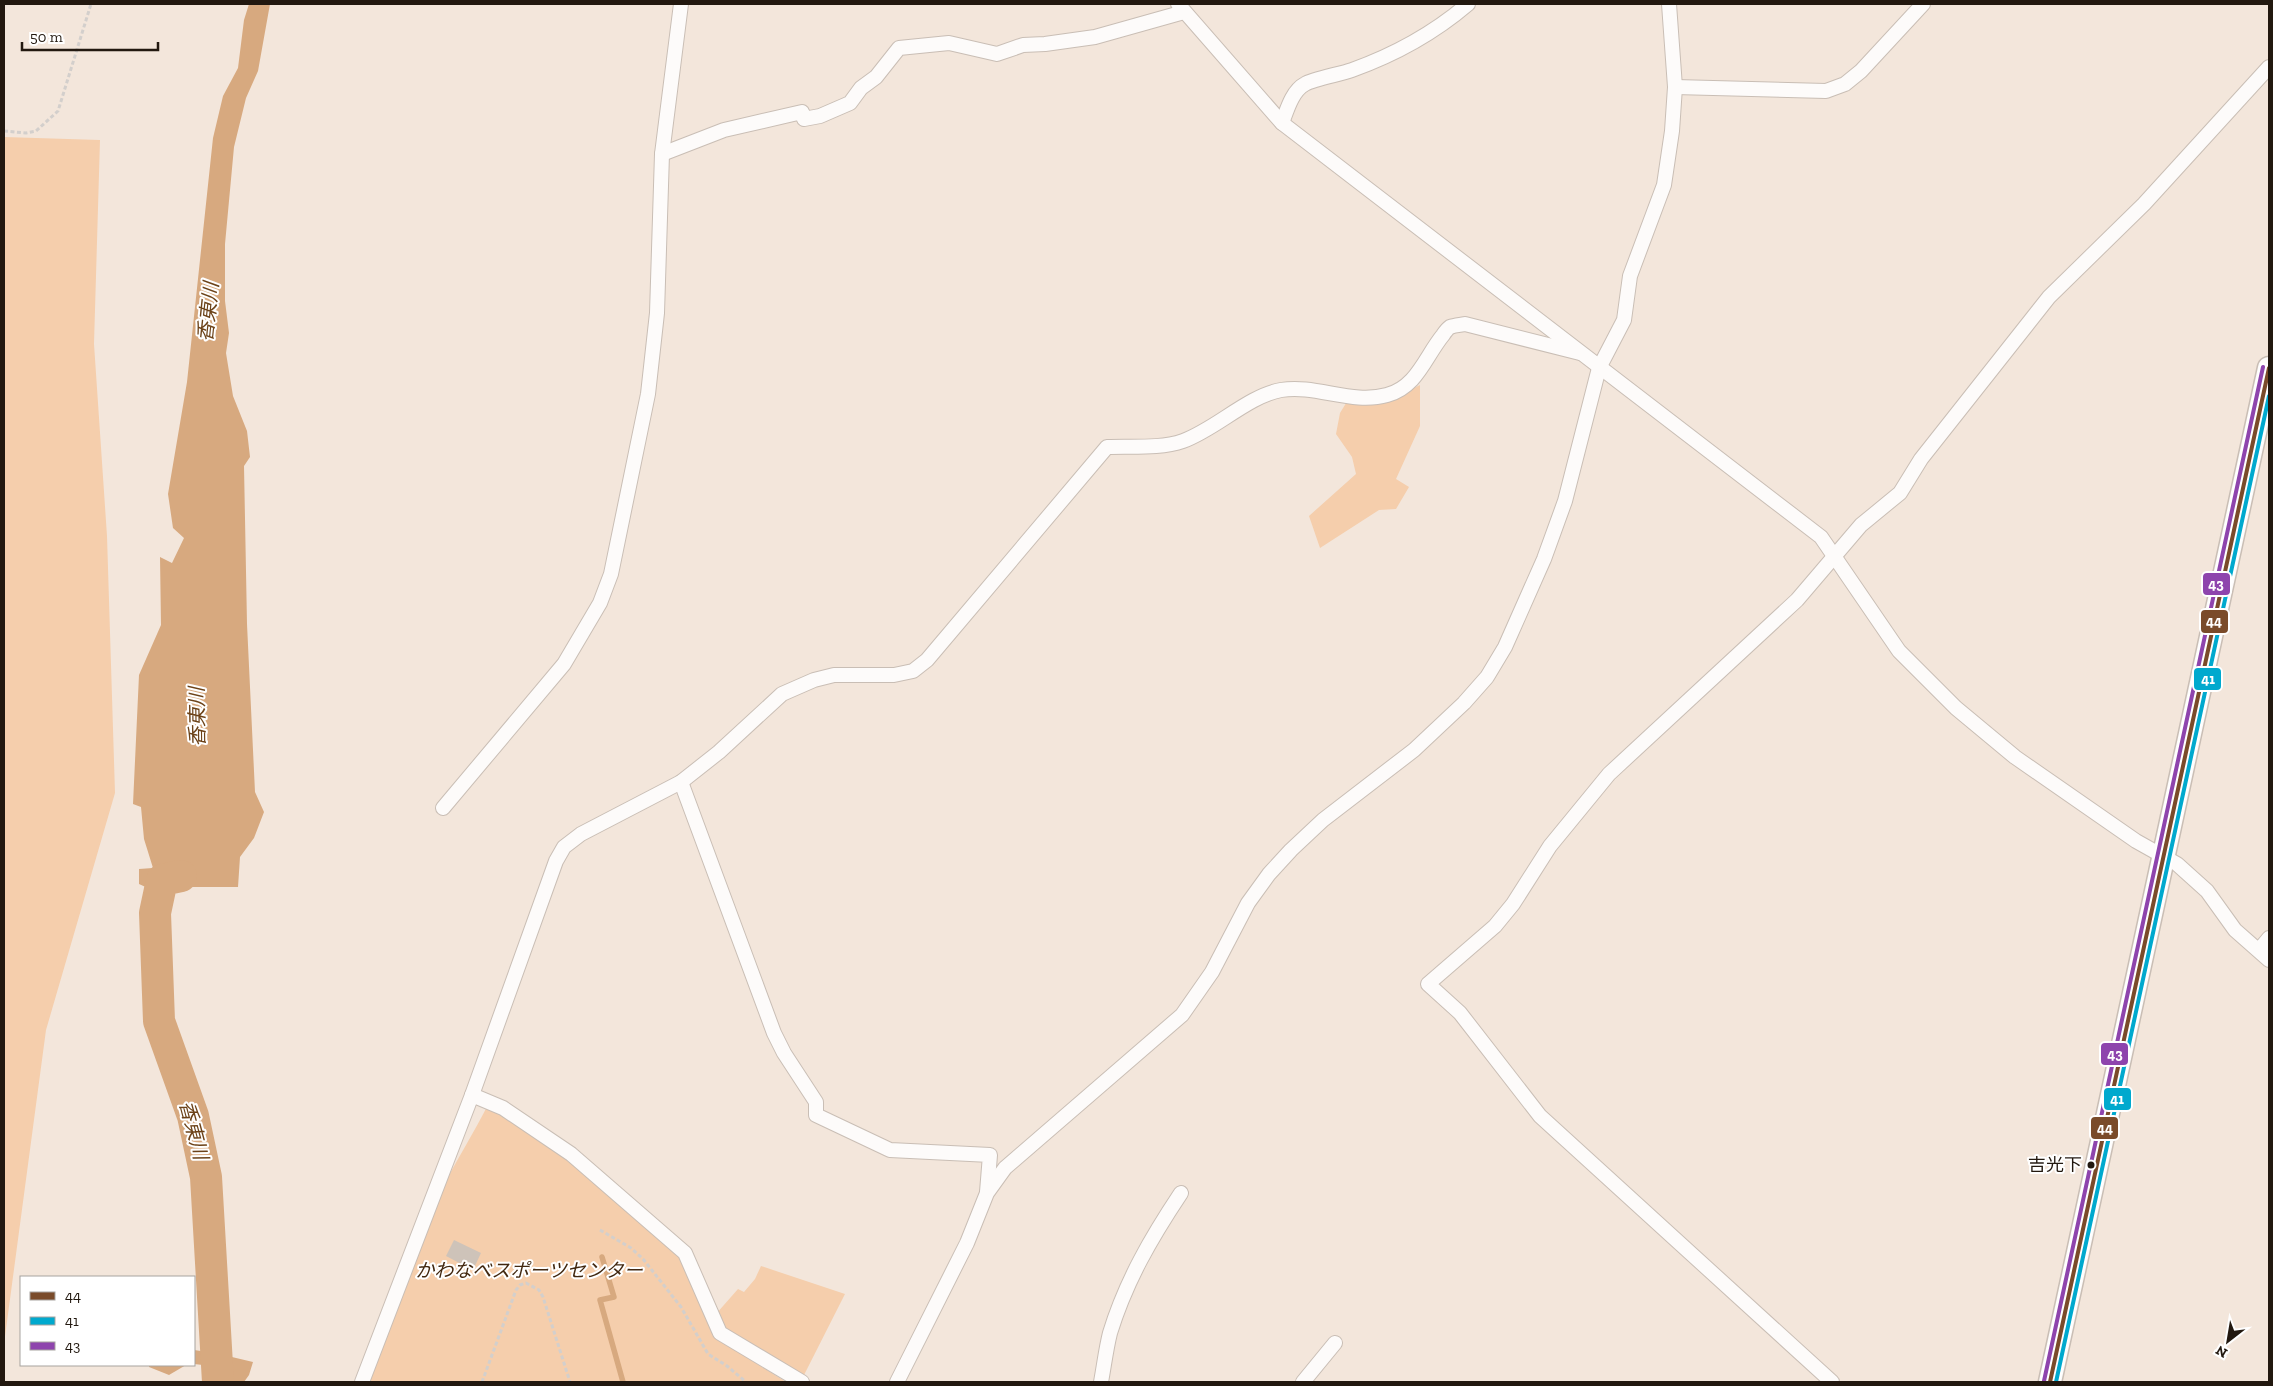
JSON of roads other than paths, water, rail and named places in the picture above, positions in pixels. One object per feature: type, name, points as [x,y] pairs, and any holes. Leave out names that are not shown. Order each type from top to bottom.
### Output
[{"type":"main road","points":[[2050,1382],[2269,368]]},
{"type":"street","points":[[443,808],[564,664],[600,603],[611,574],[648,394],[657,312],[662,154],[681,4]]},
{"type":"street","points":[[1282,123],[1292,98],[1304,84],[1337,76],[1377,62],[1431,33],[1468,4]]},
{"type":"street","points":[[897,1382],[967,1243],[987,1193],[1005,1168],[1027,1147],[1182,1015],[1212,972],[1248,903],[1291,850],[1323,820],[1414,750],[1464,703],[1487,677],[1505,646],[1544,560],[1565,501],[1599,368],[1624,320],[1630,276],[1664,184],[1672,131],[1675,87],[1669,4]]},
{"type":"street","points":[[1675,87],[1826,91],[1845,84],[1861,71],[1923,4]]},
{"type":"street","points":[[662,154],[724,130],[802,112],[804,119],[820,116],[850,103],[861,88],[876,77],[900,48],[949,43],[997,54],[1023,45],[1095,37],[1181,8],[1282,123],[1821,537],[1899,652],[1956,708],[2014,757],[2136,841],[2177,864],[2207,891],[2235,930],[2269,960]]},
{"type":"street","points":[[1832,1382],[1540,1116],[1460,1013],[1428,984],[1495,926],[1513,904],[1550,846],[1609,774],[1797,600],[1861,525],[1900,493],[1921,459],[2049,297],[2144,204],[2269,67]]},
{"type":"street","points":[[362,1382],[472,1095],[556,861],[564,847],[581,834],[681,782],[719,752],[782,694],[814,680],[834,675],[894,675],[913,671],[927,660],[1107,447],[1159,446],[1182,442],[1262,396],[1278,390],[1299,388],[1365,398],[1387,395],[1416,377],[1439,340],[1449,328],[1465,324],[1580,353]]},
{"type":"street","points":[[681,782],[774,1033],[784,1053],[816,1102],[816,1115],[890,1150],[990,1155],[987,1193]]},
{"type":"street","points":[[2259,950],[2269,938]]},
{"type":"street","points":[[472,1095],[502,1108],[571,1154],[685,1252],[720,1333],[802,1382]]},
{"type":"street","points":[[1101,1382],[1110,1334],[1128,1285],[1151,1238],[1181,1193]]},
{"type":"street","points":[[1303,1382],[1336,1343]]},
{"type":"water","points":[[249,4],[270,4],[258,71],[246,98],[234,147],[225,244],[225,301],[229,333],[226,353],[233,396],[247,431],[250,457],[244,466],[247,624],[255,792],[264,812],[254,838],[240,857],[238,887],[169,887],[157,904],[150,889],[139,884],[139,869],[153,868],[144,839],[141,807],[133,804],[139,675],[161,625],[160,557],[172,563],[184,538],[173,528],[168,494],[187,382],[213,138],[223,96],[238,68],[244,20]]},
{"type":"water","points":[[195,1350],[253,1362],[249,1375],[244,1382],[211,1382],[212,1377],[203,1365],[195,1364]]},
{"type":"water","points":[[149,1366],[184,1366],[169,1375]]},
{"type":"waterway","name":"香東川","points":[[181,876],[162,880],[155,913],[159,1021],[193,1116],[206,1177],[218,1382]]},
{"type":"waterway","points":[[602,1257],[614,1297],[600,1300],[623,1382]]},
{"type":"place","name":"吉光下","points":[[2091,1165]]},
{"type":"park label","name":"かわなべスポーツセンター","points":[[529,1270]]}]
